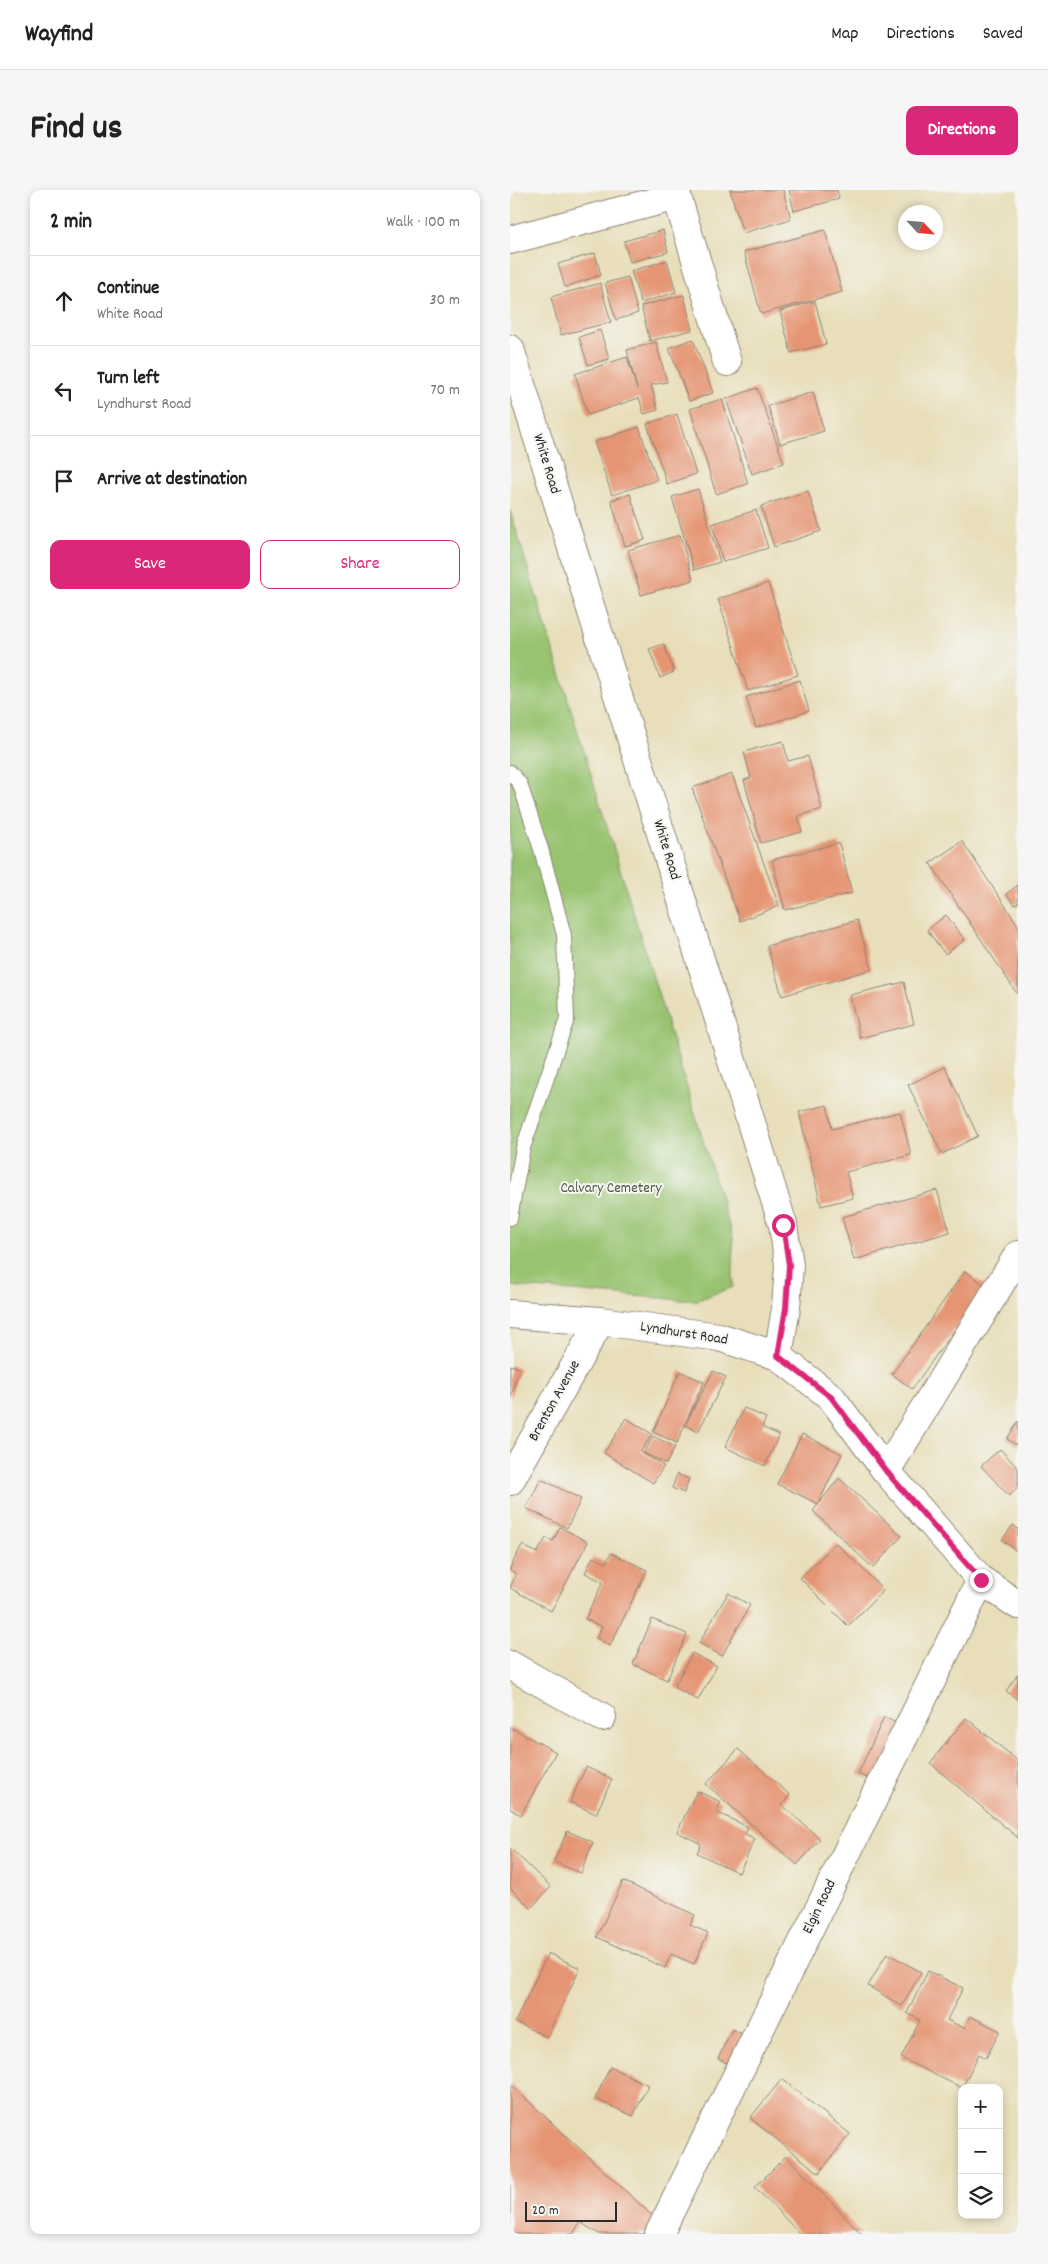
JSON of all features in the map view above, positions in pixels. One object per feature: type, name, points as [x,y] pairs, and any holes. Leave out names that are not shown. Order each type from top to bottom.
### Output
[{"type":"street","points":[[510,240],[676,193],[727,362]]},
{"type":"street","name":"White Road","points":[[510,349],[783,1225],[789,1265],[786,1308],[778,1356]]},
{"type":"street","points":[[886,1471],[1018,1255]]},
{"type":"street","name":"Lyndhurst Road","points":[[510,1314],[600,1321],[719,1337],[778,1356],[831,1397],[886,1471],[981,1580],[1018,1605]]},
{"type":"street","name":"Brenton Avenue","points":[[510,1481],[600,1321]]},
{"type":"street","name":"Elgin Road","points":[[659,2234],[981,1580]]},
{"type":"street","points":[[510,1665],[602,1717]]},
{"type":"lane","points":[[510,772],[520,784],[541,849],[564,934],[567,1019],[523,1148],[510,1218]]},
{"type":"green space","name":"Calvary Cemetery","points":[[510,510],[733,1238],[733,1287],[695,1301],[510,1286]]},
{"type":"building","points":[[730,190],[783,190],[791,219],[743,233]]},
{"type":"building","points":[[789,190],[837,190],[839,199],[794,211]]},
{"type":"building","points":[[663,230],[668,252],[630,262],[624,241]]},
{"type":"building","points":[[825,230],[842,292],[761,314],[744,252]]},
{"type":"building","points":[[595,253],[601,275],[565,287],[558,264]]},
{"type":"building","points":[[667,260],[676,292],[641,303],[631,271]]},
{"type":"building","points":[[628,277],[638,313],[616,320],[605,283]]},
{"type":"building","points":[[600,283],[611,322],[561,335],[551,297]]},
{"type":"building","points":[[684,295],[692,330],[650,341],[641,306]]},
{"type":"building","points":[[815,301],[826,344],[791,353],[780,311]]},
{"type":"building","points":[[600,330],[609,359],[588,365],[579,337]]},
{"type":"building","points":[[693,339],[713,393],[689,401],[669,348]]},
{"type":"building","points":[[656,342],[667,382],[651,385],[658,410],[644,414],[639,398],[588,415],[575,374],[627,357],[637,389],[627,350]]},
{"type":"building","points":[[757,388],[784,463],[752,474],[726,399]]},
{"type":"building","points":[[813,392],[824,431],[780,444],[768,406]]},
{"type":"building","points":[[722,399],[748,484],[716,494],[690,409]]},
{"type":"building","points":[[677,414],[696,474],[667,484],[647,424]]},
{"type":"building","points":[[639,427],[657,480],[612,495],[594,442]]},
{"type":"building","points":[[698,489],[720,562],[694,570],[672,497]]},
{"type":"building","points":[[808,491],[821,531],[774,547],[761,506]]},
{"type":"building","points":[[630,494],[645,540],[625,546],[611,500]]},
{"type":"building","points":[[756,510],[768,548],[723,562],[712,524]]},
{"type":"building","points":[[680,535],[693,580],[641,595],[628,550]]},
{"type":"building","points":[[768,583],[798,675],[748,691],[718,599]]},
{"type":"building","points":[[664,644],[674,672],[660,678],[649,649]]},
{"type":"building","points":[[800,680],[809,711],[756,728],[746,697]]},
{"type":"building","points":[[783,741],[788,761],[808,756],[822,809],[798,816],[802,832],[761,843],[744,780],[751,778],[744,752]]},
{"type":"building","points":[[732,774],[779,906],[740,921],[692,788]]},
{"type":"building","points":[[962,841],[1018,925],[1018,995],[930,863]]},
{"type":"building","points":[[839,843],[852,893],[785,910],[772,860]]},
{"type":"building","points":[[1018,885],[1018,903],[1015,905],[1006,894]]},
{"type":"building","points":[[946,915],[965,940],[945,954],[927,930]]},
{"type":"building","points":[[857,920],[872,969],[782,996],[767,946]]},
{"type":"building","points":[[904,982],[914,1024],[860,1038],[850,995]]},
{"type":"building","points":[[945,1067],[978,1136],[942,1154],[908,1085]]},
{"type":"building","points":[[827,1105],[832,1129],[900,1112],[911,1155],[846,1172],[853,1198],[821,1206],[799,1112]]},
{"type":"building","points":[[937,1190],[950,1232],[854,1260],[842,1217]]},
{"type":"building","points":[[965,1271],[986,1286],[912,1389],[892,1374]]},
{"type":"building","points":[[510,1365],[520,1368],[510,1399]]},
{"type":"building","points":[[680,1371],[704,1382],[677,1443],[653,1432]]},
{"type":"building","points":[[713,1371],[726,1377],[698,1432],[685,1425]]},
{"type":"building","points":[[744,1408],[766,1418],[762,1427],[779,1435],[765,1466],[725,1447]]},
{"type":"building","points":[[626,1418],[652,1434],[641,1452],[664,1466],[653,1483],[604,1453]]},
{"type":"building","points":[[1018,1421],[1018,1446],[1007,1439]]},
{"type":"building","points":[[802,1434],[842,1454],[818,1504],[777,1484]]},
{"type":"building","points":[[653,1436],[675,1447],[666,1464],[644,1453]]},
{"type":"building","points":[[1000,1449],[1018,1468],[1018,1488],[1009,1496],[981,1466]]},
{"type":"building","points":[[677,1474],[689,1479],[684,1493],[672,1488]]},
{"type":"building","points":[[839,1478],[902,1536],[873,1568],[813,1511]]},
{"type":"building","points":[[541,1479],[581,1499],[567,1528],[526,1508]]},
{"type":"building","points":[[1013,1525],[1018,1529],[1018,1552],[1002,1540]]},
{"type":"building","points":[[560,1527],[588,1542],[551,1611],[510,1588],[516,1574],[510,1571],[510,1568],[522,1545],[537,1553],[546,1538],[553,1541]]},
{"type":"building","points":[[836,1543],[884,1590],[848,1626],[800,1578]]},
{"type":"building","points":[[611,1553],[647,1570],[610,1646],[596,1638],[602,1627],[585,1619],[603,1582],[585,1573],[593,1557],[606,1563]]},
{"type":"building","points":[[728,1593],[750,1605],[722,1656],[699,1643]]},
{"type":"building","points":[[652,1619],[687,1634],[667,1680],[633,1664]]},
{"type":"building","points":[[692,1653],[717,1666],[698,1700],[674,1687]]},
{"type":"building","points":[[1018,1674],[1018,1700],[1006,1691]]},
{"type":"building","points":[[884,1717],[902,1726],[876,1782],[858,1774]]},
{"type":"building","points":[[966,1718],[1018,1761],[1018,1838],[930,1763]]},
{"type":"building","points":[[510,1727],[556,1752],[521,1815],[510,1809]]},
{"type":"building","points":[[738,1749],[790,1795],[782,1805],[820,1839],[797,1865],[706,1784]]},
{"type":"building","points":[[586,1767],[612,1779],[596,1814],[570,1802]]},
{"type":"building","points":[[697,1791],[721,1802],[716,1812],[748,1827],[745,1834],[755,1839],[739,1873],[697,1853],[701,1844],[677,1832]]},
{"type":"building","points":[[567,1831],[593,1842],[581,1873],[554,1862]]},
{"type":"building","points":[[510,1848],[551,1887],[531,1908],[510,1888]]},
{"type":"building","points":[[623,1881],[695,1915],[690,1925],[708,1933],[694,1964],[671,1954],[665,1968],[597,1937]]},
{"type":"building","points":[[548,1953],[580,1968],[547,2037],[515,2022]]},
{"type":"building","points":[[887,1953],[921,1972],[902,2006],[868,1986]]},
{"type":"building","points":[[928,1971],[963,1988],[947,2020],[964,2028],[970,2016],[1000,2031],[986,2058],[979,2054],[964,2084],[958,2084],[958,2086],[901,2058],[920,2020],[907,2013]]},
{"type":"building","points":[[732,2029],[745,2035],[731,2065],[718,2059]]},
{"type":"building","points":[[610,2067],[648,2085],[633,2116],[595,2099]]},
{"type":"building","points":[[782,2079],[850,2134],[819,2173],[750,2118]]},
{"type":"building","points":[[510,2084],[659,2222],[650,2234],[599,2234],[580,2222],[573,2234],[510,2234]]},
{"type":"building","points":[[786,2156],[862,2234],[800,2234],[755,2187]]},
{"type":"route","points":[[783,1225],[789,1265],[786,1308],[778,1356],[831,1397],[886,1471],[981,1580]]}]
